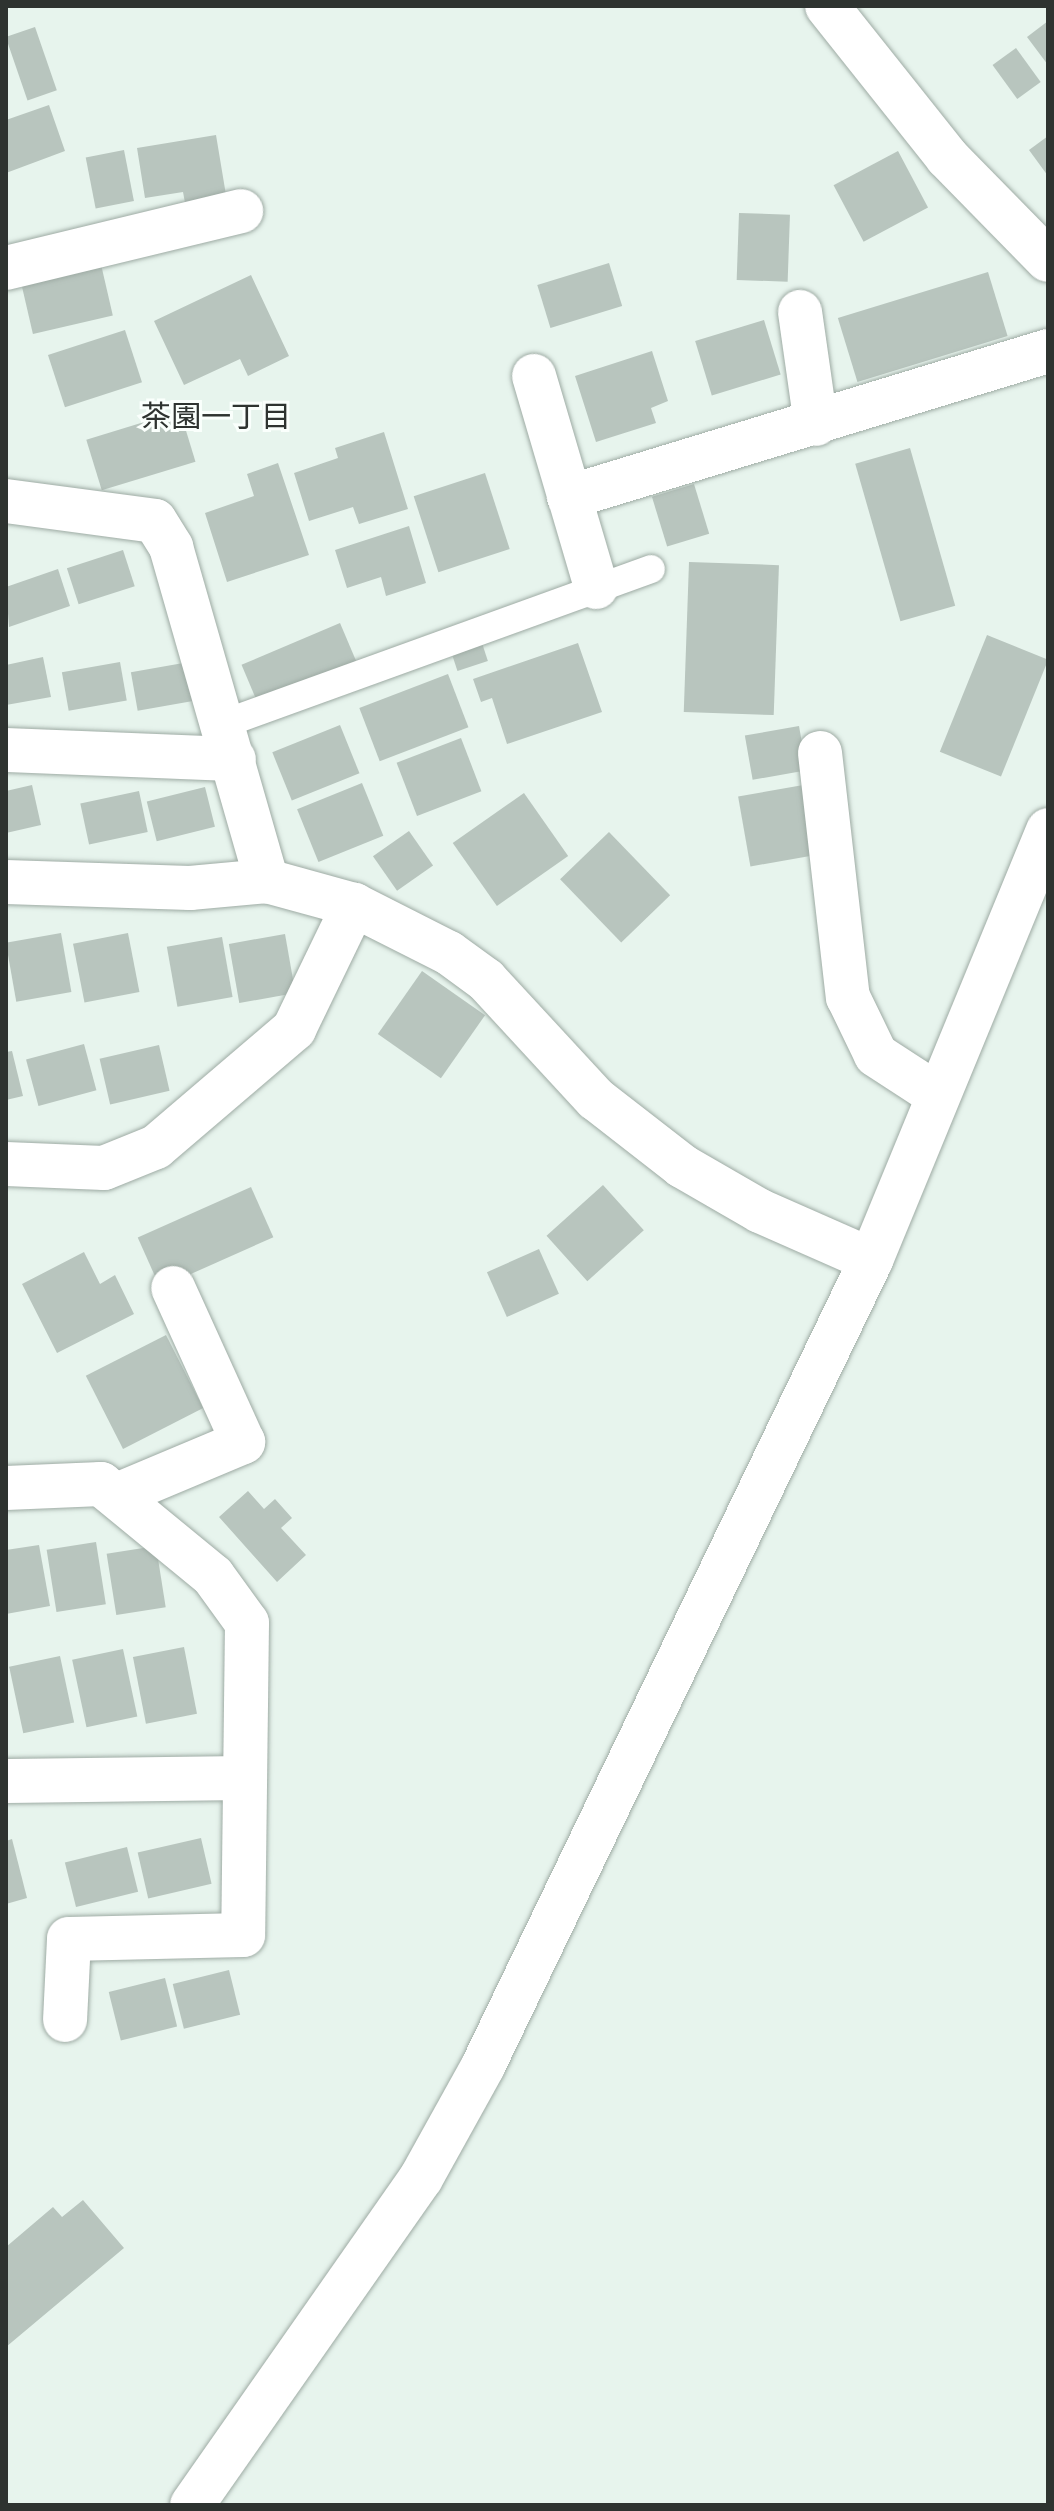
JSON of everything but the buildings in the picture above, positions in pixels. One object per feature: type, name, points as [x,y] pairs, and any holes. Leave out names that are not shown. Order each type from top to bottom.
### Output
[{"type":"street","points":[[827,6],[947,157],[1048,260]]},
{"type":"street","points":[[6,268],[241,211]]},
{"type":"street","points":[[800,312],[816,424]]},
{"type":"street","points":[[569,497],[1048,351]]},
{"type":"street","points":[[534,376],[596,587]]},
{"type":"street","points":[[8,491],[155,521],[171,547],[267,881]]},
{"type":"street","points":[[6,750],[229,741]]},
{"type":"street","points":[[820,753],[848,997],[876,1055],[936,1094]]},
{"type":"street","points":[[192,2505],[421,2178],[871,1260],[936,1094],[1048,830]]},
{"type":"street","points":[[6,882],[190,888],[267,881],[354,905],[407,928],[486,980],[596,1099],[682,1166],[760,1211],[871,1260]]},
{"type":"street","points":[[6,1164],[104,1168],[156,1147],[294,1029],[354,905]]},
{"type":"street","points":[[117,1495],[243,1442],[173,1288]]},
{"type":"street","points":[[6,1488],[101,1484],[213,1576],[247,1623],[242,1778],[243,1935],[69,1939],[65,2020]]},
{"type":"street","points":[[6,1781],[242,1778]]},
{"type":"lane","points":[[229,741],[596,587],[651,569]]},
{"type":"district","name":"茶園一丁目","points":[[216,417]]}]
